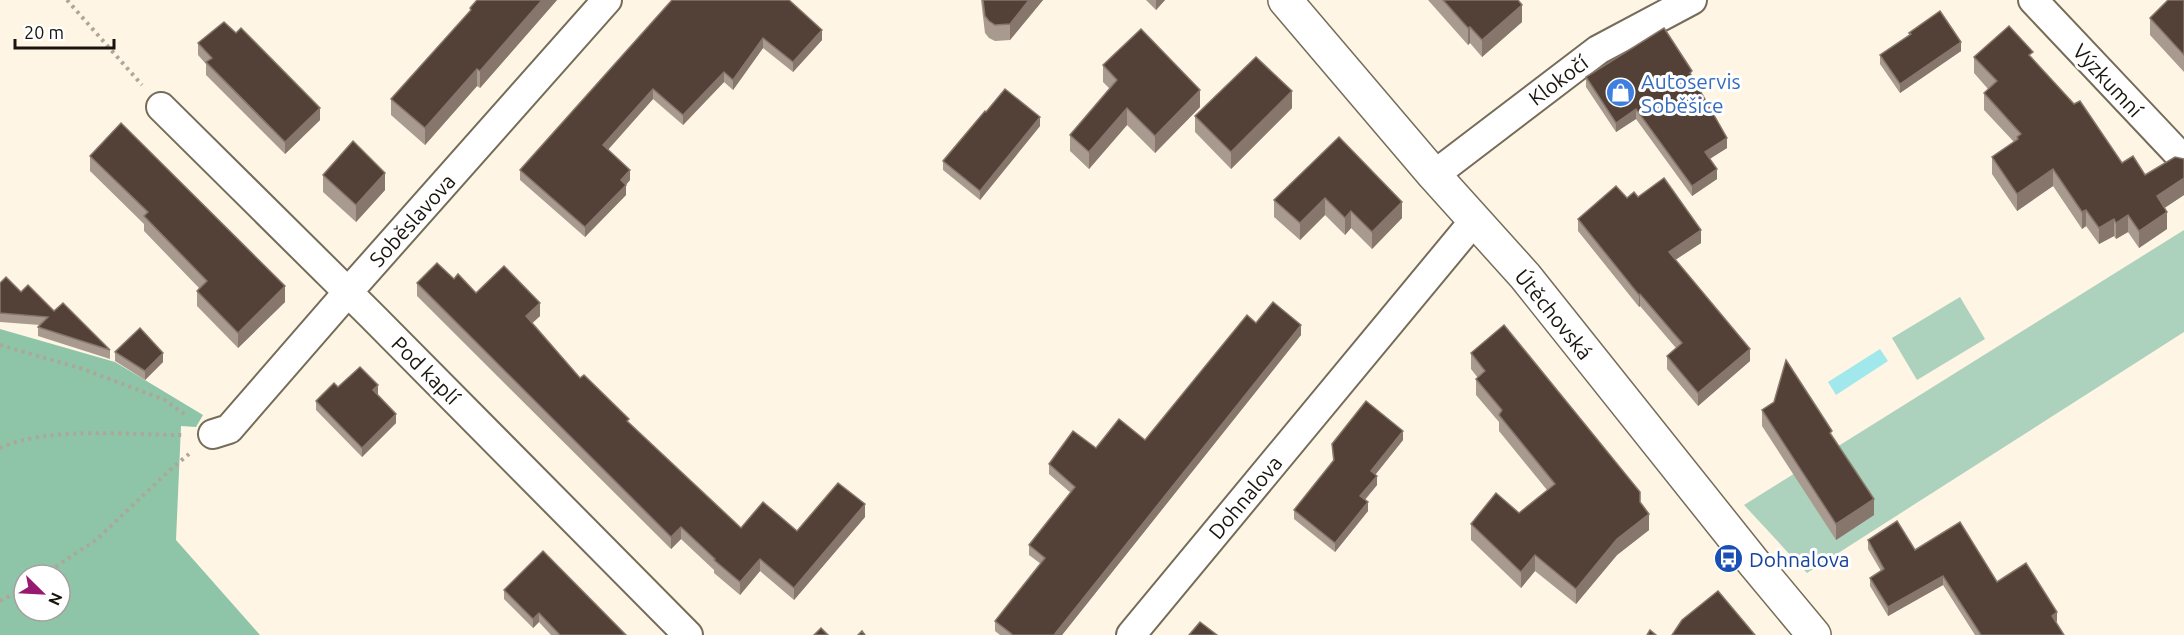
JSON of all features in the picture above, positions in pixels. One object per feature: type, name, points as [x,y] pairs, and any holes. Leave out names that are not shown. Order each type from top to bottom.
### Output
[{"type":"street","name":"Soběslavova","points":[[213,434],[230,429],[607,0]]},
{"type":"street","name":"Útěchovská","points":[[1285,0],[1434,176],[1525,276],[1814,635]]},
{"type":"street","name":"Klokočí","points":[[1434,176],[1598,50],[1692,0]]},
{"type":"street","name":"Výzkumní","points":[[2033,0],[2184,160]]},
{"type":"street","name":"Pod kaplí","points":[[161,107],[688,635]]},
{"type":"street","name":"Dohnalova","points":[[1131,635],[1474,221]]},
{"type":"path","points":[[67,0],[161,107]]},
{"type":"path","points":[[0,345],[83,369],[165,400],[213,434]]},
{"type":"path","points":[[0,448],[14,441],[43,436],[213,434]]},
{"type":"path","points":[[61,563],[96,540],[171,468],[213,434]]},
{"type":"green space","points":[[2184,230],[2184,332],[1807,573],[1744,505]]},
{"type":"green space","points":[[1960,297],[1985,339],[1917,380],[1892,338]]},
{"type":"green space","points":[[0,329],[115,362],[203,415],[196,427],[181,426],[176,540],[260,635],[0,635]]},
{"type":"water","points":[[1880,349],[1888,361],[1836,395],[1828,382]]},
{"type":"building","points":[[477,0],[542,0],[480,71],[477,69],[425,128],[391,99],[471,10],[470,8]]},
{"type":"building","points":[[672,0],[789,0],[822,30],[793,62],[763,38],[733,80],[724,72],[683,115],[653,89],[603,145],[630,170],[621,180],[626,185],[585,227],[520,170]]},
{"type":"building","points":[[983,0],[1029,0],[1010,24],[995,25],[985,16]]},
{"type":"building","points":[[1443,0],[1518,0],[1522,5],[1482,40]]},
{"type":"building","points":[[2168,0],[2184,0],[2184,55],[2150,18]]},
{"type":"building","points":[[1940,11],[1961,42],[1900,84],[1880,55]]},
{"type":"building","points":[[224,22],[236,33],[241,28],[320,108],[285,142],[206,62],[212,58],[198,43]]},
{"type":"building","points":[[2009,26],[2033,52],[2029,55],[2074,104],[2080,101],[2122,163],[2133,156],[2145,175],[2175,157],[2184,159],[2184,178],[2157,196],[2167,212],[2139,231],[2128,215],[2116,223],[2114,219],[2099,228],[2086,210],[2082,212],[2053,169],[2017,194],[1992,157],[2018,139],[2017,137],[2021,134],[1984,93],[1997,81],[1974,57]]},
{"type":"building","points":[[1664,28],[1692,71],[1690,73],[1727,138],[1705,152],[1717,169],[1692,186],[1636,109],[1616,123],[1586,77]]},
{"type":"building","points":[[1141,29],[1200,90],[1155,136],[1127,108],[1089,152],[1070,135],[1117,80],[1103,65]]},
{"type":"building","points":[[1256,57],[1292,91],[1231,152],[1195,116]]},
{"type":"building","points":[[1005,89],[1040,117],[980,191],[943,161]]},
{"type":"building","points":[[121,123],[285,286],[238,333],[197,291],[207,281],[144,216],[148,212],[90,156]]},
{"type":"building","points":[[1339,137],[1402,202],[1372,232],[1351,211],[1345,218],[1325,198],[1300,223],[1274,200]]},
{"type":"building","points":[[353,141],[385,173],[356,205],[323,175]]},
{"type":"building","points":[[1664,178],[1701,230],[1669,252],[1750,349],[1698,393],[1667,356],[1682,343],[1639,295],[1578,219],[1616,186],[1627,198],[1634,192],[1638,197]]},
{"type":"building","points":[[437,263],[454,279],[458,274],[476,293],[504,266],[540,303],[526,316],[580,378],[584,375],[629,419],[627,421],[741,528],[763,502],[797,531],[838,483],[865,504],[794,588],[760,559],[740,582],[681,527],[671,537],[417,283]]},
{"type":"building","points":[[6,277],[21,292],[28,285],[54,311],[63,303],[110,350],[38,327],[48,317],[0,313],[0,283]]},
{"type":"building","points":[[1273,302],[1301,325],[1054,635],[1013,635],[995,621],[1045,558],[1029,545],[1075,487],[1049,464],[1073,431],[1096,448],[1119,419],[1145,440],[1247,315],[1256,323]]},
{"type":"building","points":[[1504,325],[1640,492],[1640,502],[1649,514],[1617,539],[1576,589],[1535,555],[1521,572],[1471,524],[1496,493],[1519,513],[1555,484],[1499,415],[1502,410],[1476,379],[1485,371],[1471,353]]},
{"type":"building","points":[[140,328],[163,353],[145,371],[115,352]]},
{"type":"building","points":[[1786,360],[1832,431],[1830,433],[1874,499],[1836,524],[1762,410],[1774,402]]},
{"type":"building","points":[[360,367],[378,385],[373,390],[396,414],[362,448],[316,401],[334,383],[338,387]]},
{"type":"building","points":[[1366,401],[1403,431],[1371,471],[1377,476],[1360,496],[1368,502],[1335,543],[1294,510],[1334,460],[1332,444]]},
{"type":"building","points":[[1897,521],[1915,550],[1960,522],[1997,582],[2026,563],[2057,612],[2052,616],[2064,635],[1981,635],[1943,576],[1888,607],[1870,578],[1884,569],[1868,540]]},
{"type":"building","points":[[543,551],[626,635],[560,635],[539,613],[533,619],[504,590]]},
{"type":"building","points":[[1718,591],[1755,635],[1672,635],[1682,620]]},
{"type":"building","points":[[1200,622],[1217,635],[1189,635]]},
{"type":"building","points":[[821,628],[828,635],[814,635]]},
{"type":"place","name":"Autoservis Soběšice","points":[[1620,93]]},
{"type":"place","name":"Dohnalova","points":[[1728,559]]}]
